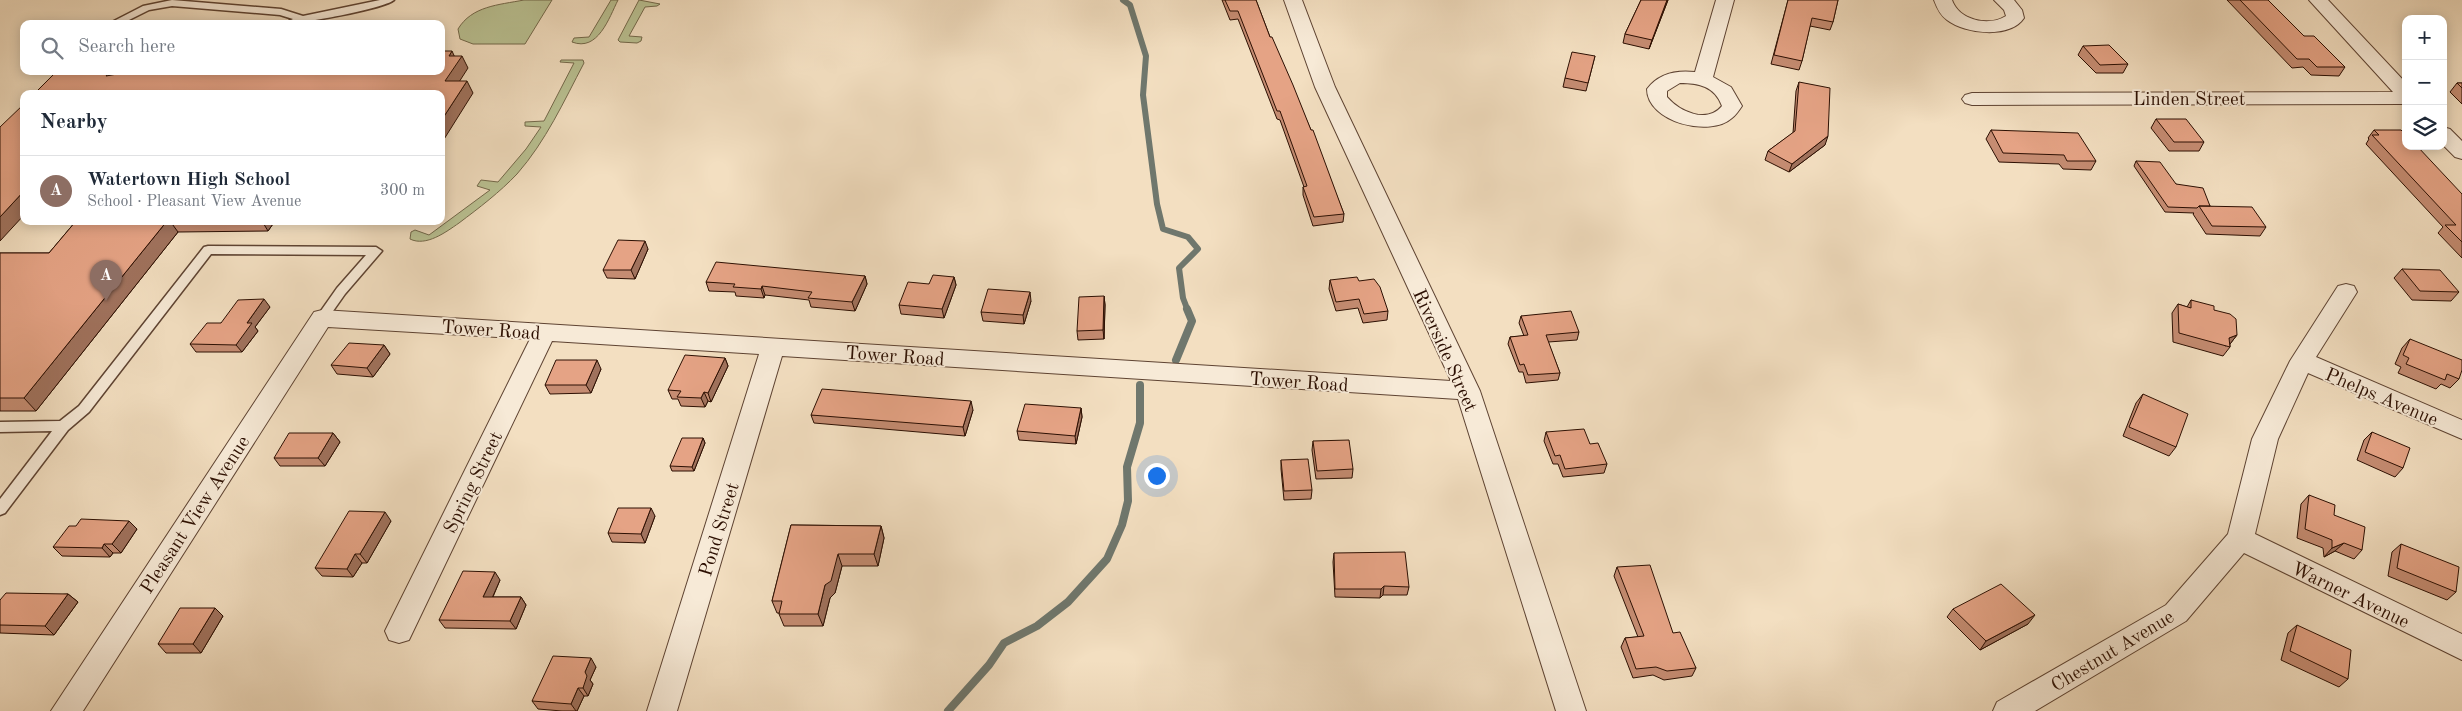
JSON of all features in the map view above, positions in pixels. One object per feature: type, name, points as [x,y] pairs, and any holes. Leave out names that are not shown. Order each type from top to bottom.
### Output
[{"type":"street","name":"Riverside Street","points":[[1293,0],[1325,87],[1468,392],[1571,711]]},
{"type":"street","points":[[1703,79],[1726,0]]},
{"type":"street","points":[[1943,0],[1944,6],[1958,18],[1984,26],[2001,26],[2015,18],[2015,12],[2004,0]]},
{"type":"street","points":[[2318,0],[2402,93]]},
{"type":"street","name":"Linden Street","points":[[1972,99],[2402,97]]},
{"type":"street","points":[[2447,138],[2462,153]]},
{"type":"street","name":"Chestnut Avenue","points":[[2008,711],[2176,613],[2240,539],[2265,439],[2302,361],[2346,292]]},
{"type":"street","name":"Tower Road","points":[[322,318],[1468,392]]},
{"type":"street","name":"Pleasant View Avenue","points":[[66,711],[322,318]]},
{"type":"street","name":"Spring Street","points":[[399,631],[545,332]]},
{"type":"street","name":"Pond Street","points":[[662,711],[773,347]]},
{"type":"street","name":"Phelps Avenue","points":[[2302,361],[2462,430]]},
{"type":"street","name":"Warner Avenue","points":[[2240,539],[2462,648]]},
{"type":"lane","points":[[296,20],[375,6],[389,0]]},
{"type":"lane","points":[[121,20],[146,8],[172,2],[281,12],[300,18]]},
{"type":"lane","points":[[0,509],[63,426],[84,409],[208,250],[376,251],[341,291],[322,318]]},
{"type":"lane","points":[[0,427],[63,426]]},
{"type":"green space","points":[[524,0],[552,0],[525,44],[473,44],[460,39],[458,29],[471,15],[495,5]]},
{"type":"green space","points":[[611,0],[618,0],[606,24],[596,38],[581,44],[572,42],[574,38],[589,37]]},
{"type":"green space","points":[[639,0],[660,4],[645,7],[629,36],[642,37],[641,41],[637,43],[620,42],[618,40]]},
{"type":"green space","points":[[561,60],[583,60],[584,63],[546,134],[517,174],[489,200],[448,230],[429,240],[416,241],[410,239],[411,232],[415,230],[429,235],[445,225],[490,190],[477,186],[481,180],[498,182],[526,149],[541,127],[525,126],[525,122],[544,121],[574,63],[560,62]]},
{"type":"building","points":[[1225,0],[1256,0],[1270,37],[1272,37],[1311,130],[1313,130],[1344,214],[1314,217],[1303,187],[1307,186],[1280,111],[1277,111],[1238,11],[1230,11]]},
{"type":"building","points":[[1641,0],[1667,0],[1652,40],[1625,34]]},
{"type":"building","points":[[1788,0],[1838,0],[1833,22],[1812,18],[1802,61],[1774,55]]},
{"type":"building","points":[[2240,0],[2268,0],[2304,36],[2314,36],[2345,67],[2317,67],[2309,59],[2297,59]]},
{"type":"building","points":[[2109,45],[2128,64],[2100,65],[2083,46]]},
{"type":"building","points":[[445,51],[452,51],[449,56],[462,56],[445,81],[467,81],[445,115],[445,90],[38,90],[53,75],[445,75]]},
{"type":"building","points":[[1572,52],[1595,56],[1588,83],[1565,78]]},
{"type":"building","points":[[1799,82],[1830,88],[1828,136],[1792,164],[1768,151],[1795,131]]},
{"type":"building","points":[[20,108],[20,195],[0,217],[0,127]]},
{"type":"building","points":[[2156,119],[2186,119],[2204,142],[2174,142]]},
{"type":"building","points":[[1991,130],[2078,133],[2096,161],[2067,161],[2064,155],[2003,153]]},
{"type":"building","points":[[2374,130],[2401,130],[2402,150],[2421,150],[2462,194],[2462,242],[2445,225],[2456,225],[2372,135],[2379,135]]},
{"type":"building","points":[[2136,161],[2160,162],[2176,184],[2203,188],[2210,206],[2199,206],[2197,208],[2168,207]]},
{"type":"building","points":[[2199,206],[2252,207],[2266,227],[2212,226]]},
{"type":"building","points":[[73,225],[164,225],[24,398],[0,398],[0,253],[49,253]]},
{"type":"building","points":[[618,240],[645,241],[631,270],[603,270]]},
{"type":"building","points":[[716,262],[865,276],[852,302],[808,298],[812,292],[762,286],[761,289],[733,287],[735,284],[706,282]]},
{"type":"building","points":[[2402,269],[2440,270],[2459,292],[2420,291]]},
{"type":"building","points":[[933,275],[954,277],[942,309],[899,305],[908,282],[929,284]]},
{"type":"building","points":[[1357,277],[1359,281],[1374,279],[1380,287],[1388,311],[1364,314],[1359,299],[1336,302],[1330,280]]},
{"type":"building","points":[[988,289],[1030,292],[1023,315],[981,312]]},
{"type":"building","points":[[1104,296],[1103,330],[1077,331],[1079,297]]},
{"type":"building","points":[[264,299],[247,323],[252,323],[236,345],[190,344],[207,323],[221,323],[238,300]]},
{"type":"building","points":[[2191,300],[2214,306],[2214,310],[2230,314],[2236,319],[2237,335],[2229,338],[2230,347],[2179,333],[2178,304],[2191,308]]},
{"type":"building","points":[[1571,311],[1579,332],[1546,335],[1560,373],[1528,375],[1524,364],[1520,365],[1510,337],[1528,335],[1521,316]]},
{"type":"building","points":[[2410,339],[2462,360],[2462,370],[2459,379],[2447,374],[2445,380],[2406,364],[2409,358],[2403,355]]},
{"type":"building","points":[[349,343],[384,345],[367,368],[331,365]]},
{"type":"building","points":[[685,355],[725,358],[708,393],[704,392],[701,398],[677,397],[681,391],[668,390]]},
{"type":"building","points":[[556,360],[597,360],[586,385],[545,385]]},
{"type":"building","points":[[822,389],[971,401],[963,427],[811,415]]},
{"type":"building","points":[[2143,394],[2188,414],[2176,447],[2129,427]]},
{"type":"building","points":[[1025,404],[1081,408],[1075,436],[1017,431]]},
{"type":"building","points":[[1584,429],[1590,444],[1598,443],[1607,464],[1565,469],[1560,455],[1555,456],[1546,432]]},
{"type":"building","points":[[2372,432],[2410,448],[2403,468],[2365,452]]},
{"type":"building","points":[[289,433],[333,433],[318,458],[274,458]]},
{"type":"building","points":[[682,438],[703,438],[692,467],[670,466]]},
{"type":"building","points":[[1349,440],[1353,469],[1317,471],[1313,441]]},
{"type":"building","points":[[1308,459],[1312,490],[1284,491],[1281,460]]},
{"type":"building","points":[[2309,495],[2335,505],[2334,515],[2365,527],[2362,550],[2344,543],[2332,548],[2332,540],[2305,529]]},
{"type":"building","points":[[618,508],[651,508],[641,534],[608,533]]},
{"type":"building","points":[[349,511],[385,512],[360,554],[355,554],[347,569],[315,568]]},
{"type":"building","points":[[81,519],[129,521],[112,544],[104,544],[102,548],[53,547],[69,526],[76,526]]},
{"type":"building","points":[[791,525],[881,526],[874,554],[838,554],[831,581],[825,585],[818,614],[779,614],[782,601],[772,601]]},
{"type":"building","points":[[2401,544],[2459,567],[2456,592],[2397,568]]},
{"type":"building","points":[[1405,552],[1409,587],[1384,586],[1381,589],[1335,589],[1334,553]]},
{"type":"building","points":[[1650,565],[1673,633],[1680,632],[1696,668],[1667,671],[1656,667],[1636,669],[1625,638],[1644,636],[1617,567]]},
{"type":"building","points":[[463,571],[495,572],[483,597],[521,597],[510,621],[439,620]]},
{"type":"building","points":[[2001,584],[2035,615],[1986,641],[1953,609]]},
{"type":"building","points":[[6,593],[68,594],[45,626],[0,625],[0,600]]},
{"type":"building","points":[[180,608],[215,608],[193,644],[158,644]]},
{"type":"building","points":[[2297,625],[2351,650],[2348,679],[2290,651]]},
{"type":"building","points":[[553,656],[591,658],[585,672],[587,676],[583,688],[578,688],[571,704],[532,701]]},
{"type":"waterway","points":[[1123,0],[1130,5],[1146,56],[1143,95],[1157,204],[1163,229],[1188,237],[1198,249],[1179,268],[1183,298],[1188,311]]},
{"type":"waterway","points":[[1176,360],[1192,321],[1187,309]]},
{"type":"waterway","points":[[948,711],[989,665],[1004,643],[1037,626],[1068,602],[1107,559],[1122,525],[1128,501],[1127,467],[1140,423],[1140,385]]},
{"type":"place","name":"Watertown High School","points":[[106,301]]}]
